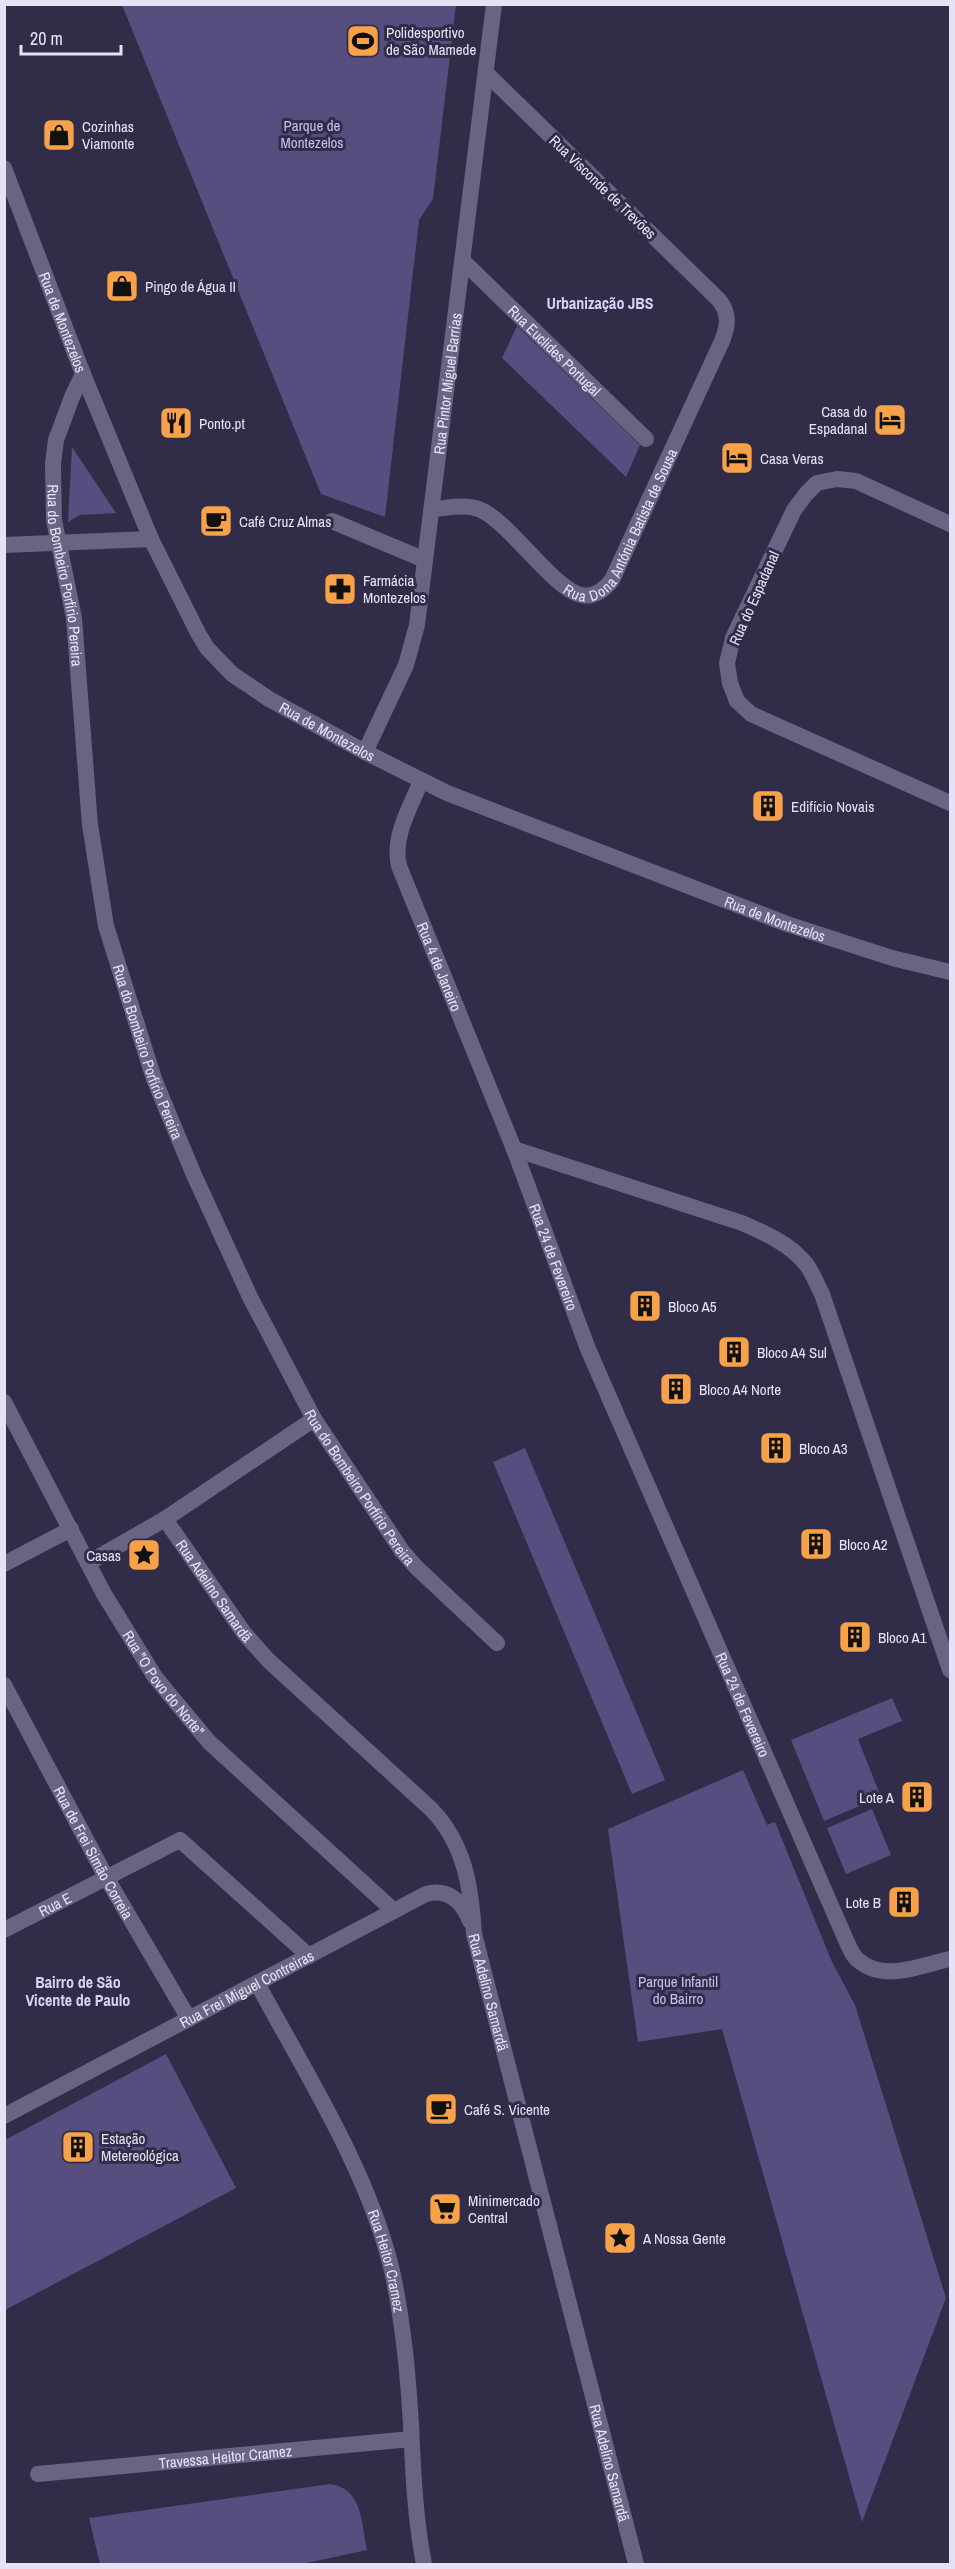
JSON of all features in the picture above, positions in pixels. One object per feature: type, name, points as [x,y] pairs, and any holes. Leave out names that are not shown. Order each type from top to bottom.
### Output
[{"type":"street","name":"Rua Pintor Miguel Barrias","points":[[365,752],[411,653],[417,625],[494,4]]},
{"type":"street","name":"Rua Visconde de Trevões","points":[[486,74],[719,300]]},
{"type":"street","name":"Rua de Montezelos","points":[[4,168],[83,374],[151,539],[198,633],[220,663],[258,692],[365,752],[447,793],[787,924],[892,958],[951,972]]},
{"type":"street","name":"Rua Euclides Portugal","points":[[462,261],[646,439]]},
{"type":"street","name":"Rua Dona Antónia Batista de Sousa","points":[[433,509],[466,506],[485,512],[493,517],[566,588],[581,595],[598,593],[612,580],[722,341],[728,321],[726,310],[719,300]]},
{"type":"street","name":"Rua do Bombeiro Porfírio Pereira","points":[[83,374],[56,440],[53,464],[54,520],[74,618],[90,825],[106,926],[154,1079],[194,1175],[250,1297],[314,1419],[402,1551],[416,1568],[497,1643]]},
{"type":"street","name":"Rua do Espadanal","points":[[951,524],[856,481],[837,479],[817,483],[794,510],[733,638],[727,663],[730,682],[737,701],[751,714],[951,803]]},
{"type":"street","points":[[332,521],[425,560]]},
{"type":"street","points":[[4,545],[151,539]]},
{"type":"street","name":"Rua 4 de Janeiro","points":[[421,781],[398,838],[398,861],[514,1149]]},
{"type":"street","points":[[514,1149],[742,1223],[768,1234],[789,1248],[807,1265],[822,1294],[951,1670]]},
{"type":"street","name":"Rua 24 de Fevereiro","points":[[514,1149],[588,1349],[856,1959],[883,1973],[951,1959]]},
{"type":"street","name":"Rua \"O Povo do Norte\"","points":[[4,1402],[11,1430],[71,1529],[88,1563],[155,1677],[209,1742],[393,1911]]},
{"type":"street","points":[[88,1563],[165,1519],[314,1419]]},
{"type":"street","name":"Rua Adelino Samardã","points":[[165,1519],[244,1633],[268,1660],[442,1821],[457,1845],[468,1876],[474,1934],[636,2565]]},
{"type":"street","points":[[4,1564],[71,1529]]},
{"type":"street","name":"Rua de Frei Simão Correia","points":[[4,1684],[106,1877],[189,2019]]},
{"type":"street","name":"Rua E","points":[[4,1930],[180,1840],[309,1956]]},
{"type":"street","name":"Rua Frei Miguel Contreiras","points":[[4,2116],[426,1894],[446,1893],[464,1908],[474,1934]]},
{"type":"street","name":"Rua Heitor Cramez","points":[[256,1983],[347,2152],[362,2184],[391,2269],[400,2325],[415,2505],[424,2565]]},
{"type":"street","name":"Travessa Heitor Cramez","points":[[38,2474],[411,2439]]},
{"type":"green space","name":"Parque de Montezelos","points":[[122,5],[456,5],[433,199],[419,220],[385,517],[321,494]]},
{"type":"green space","points":[[517,326],[640,445],[626,477],[502,358]]},
{"type":"green space","points":[[72,447],[116,513],[80,515],[68,522]]},
{"type":"green space","points":[[525,1448],[665,1780],[632,1794],[493,1462]]},
{"type":"green space","points":[[892,1698],[902,1721],[858,1739],[881,1797],[824,1821],[791,1740]]},
{"type":"green space","name":"Parque Infantil do Bairro","points":[[743,1770],[767,1825],[775,1822],[832,1962],[855,2005],[946,2298],[862,2522],[722,2029],[638,2042],[608,1829]]},
{"type":"green space","points":[[872,1809],[891,1855],[846,1874],[827,1828]]},
{"type":"green space","points":[[166,2054],[236,2188],[5,2310],[5,2140]]},
{"type":"green space","points":[[330,2484],[349,2492],[355,2500],[359,2508],[367,2550],[302,2564],[100,2564],[89,2518]]},
{"type":"place","name":"Polidesportivo de São Mamede","points":[[363,41]]},
{"type":"place","name":"Cozinhas Viamonte","points":[[59,135]]},
{"type":"place","name":"Pingo de Água II","points":[[122,286]]},
{"type":"place","name":"Casa do Espadanal","points":[[890,420]]},
{"type":"place","name":"Ponto.pt","points":[[176,423]]},
{"type":"place","name":"Casa Veras","points":[[737,458]]},
{"type":"place","name":"Café Cruz Almas","points":[[216,521]]},
{"type":"place","name":"Farmácia Montezelos","points":[[340,589]]},
{"type":"place","name":"Edifício Novais","points":[[768,806]]},
{"type":"place","name":"Bloco A5","points":[[645,1306]]},
{"type":"place","name":"Bloco A4 Sul","points":[[734,1352]]},
{"type":"place","name":"Bloco A4 Norte","points":[[676,1389]]},
{"type":"place","name":"Bloco A3","points":[[776,1448]]},
{"type":"place","name":"Bloco A2","points":[[816,1544]]},
{"type":"place","name":"Casas","points":[[144,1555]]},
{"type":"place","name":"Bloco A1","points":[[855,1637]]},
{"type":"place","name":"Lote A","points":[[917,1797]]},
{"type":"place","name":"Lote B","points":[[904,1902]]},
{"type":"place","name":"Café S. Vicente","points":[[441,2109]]},
{"type":"place","name":"Estação Metereológica","points":[[78,2147]]},
{"type":"place","name":"Minimercado Central","points":[[445,2209]]},
{"type":"place","name":"A Nossa Gente","points":[[620,2238]]},
{"type":"district","name":"Urbanização JBS","points":[[600,303]]},
{"type":"district","name":"Bairro de São Vicente de Paulo","points":[[78,1991]]}]
